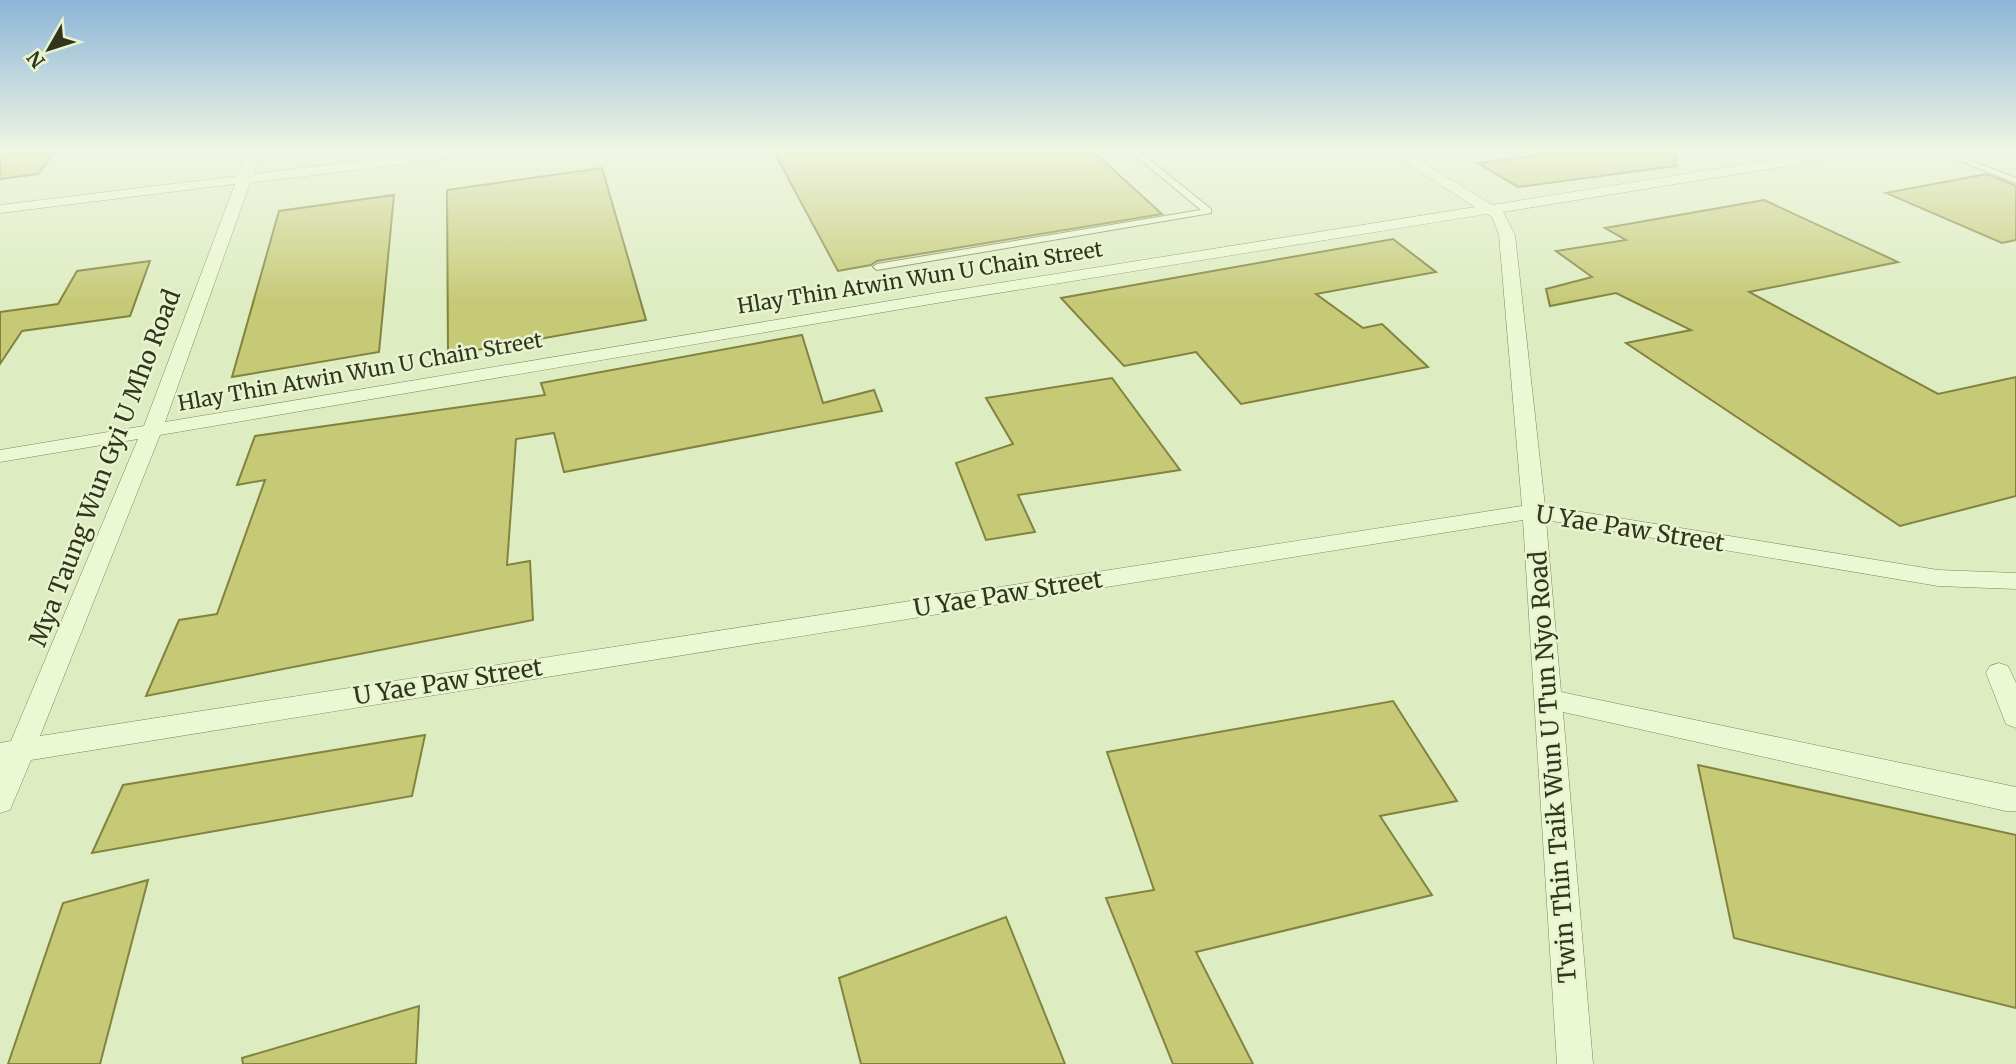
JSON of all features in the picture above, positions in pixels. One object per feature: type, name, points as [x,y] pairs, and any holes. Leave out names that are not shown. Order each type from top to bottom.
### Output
[{"type":"street","points":[[0,209],[60,202]]},
{"type":"street","name":"Mya Taung Wun Gyi U Mho Road","points":[[0,802],[11,752],[152,430],[236,202]]},
{"type":"street","name":"Twin Thin Taik Wun U Tun Nyo Road","points":[[1477,202],[1498,215],[1507,235],[1534,511],[1575,1064]]},
{"type":"street","name":"Hlay Thin Atwin Wun U Chain Street","points":[[0,456],[957,295],[1535,202]]},
{"type":"street","name":"U Yae Paw Street","points":[[11,752],[1534,511],[1938,578],[2016,581]]},
{"type":"street","points":[[1999,673],[2016,718]]},
{"type":"street","points":[[1548,699],[2016,799]]},
{"type":"lane","points":[[877,267],[1208,211],[1196,202]]},
{"type":"building","points":[[346,202],[393,202],[379,352],[232,377],[279,211]]},
{"type":"building","points":[[447,202],[612,202],[646,320],[448,355]]},
{"type":"building","points":[[801,202],[1148,202],[1162,214],[877,261],[871,265],[838,271]]},
{"type":"building","points":[[1768,202],[1898,262],[1749,292],[1938,394],[2016,377],[2016,496],[1900,526],[1626,343],[1691,330],[1616,293],[1550,306],[1546,289],[1592,277],[1556,251],[1626,240],[1605,228]]},
{"type":"building","points":[[1906,202],[2016,202],[2016,240],[2002,243]]},
{"type":"building","points":[[1393,239],[1436,272],[1316,294],[1363,328],[1382,324],[1428,367],[1241,404],[1196,352],[1124,366],[1061,298]]},
{"type":"building","points":[[150,261],[130,316],[22,331],[0,364],[0,312],[58,304],[77,271]]},
{"type":"building","points":[[802,335],[823,403],[874,390],[882,411],[564,472],[554,433],[516,439],[507,565],[530,561],[533,620],[146,696],[179,620],[217,614],[265,480],[237,485],[255,436],[545,395],[541,383]]},
{"type":"building","points":[[1112,378],[1180,470],[1018,495],[1035,532],[986,540],[956,463],[1013,444],[986,398]]},
{"type":"building","points":[[1393,701],[1457,801],[1380,816],[1432,895],[1196,952],[1253,1064],[1173,1064],[1106,898],[1154,890],[1107,752]]},
{"type":"building","points":[[425,735],[412,796],[92,853],[123,785]]},
{"type":"building","points":[[1698,765],[2016,835],[2016,1008],[1734,938]]},
{"type":"building","points":[[148,880],[100,1064],[8,1064],[63,903]]},
{"type":"building","points":[[1006,917],[1065,1064],[861,1064],[839,978]]},
{"type":"building","points":[[419,1006],[416,1064],[243,1064],[242,1058]]}]
